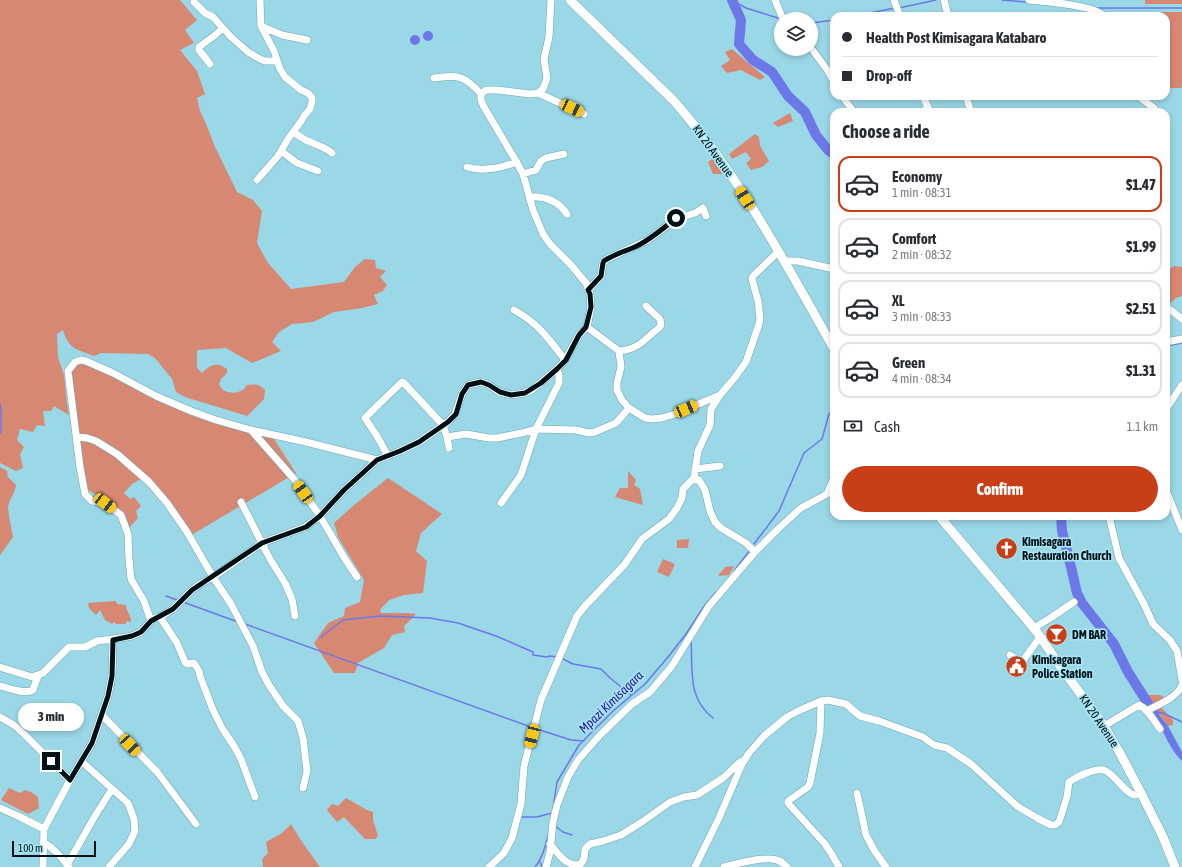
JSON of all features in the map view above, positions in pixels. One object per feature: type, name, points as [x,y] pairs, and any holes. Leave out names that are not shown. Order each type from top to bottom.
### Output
[{"type":"main road","name":"KN 20 Avenue","points":[[570,0],[673,100],[720,159],[785,261],[830,342]]},
{"type":"main road","name":"KN 20 Avenue","points":[[942,520],[1034,628],[1104,726],[1121,754],[1141,793],[1163,837],[1175,867]]},
{"type":"street","points":[[257,180],[281,152],[293,132],[310,109],[312,102],[312,98],[308,94],[284,77],[261,26],[260,0]]},
{"type":"street","points":[[0,667],[32,677],[38,676],[43,673],[69,646],[85,647],[97,641],[113,640],[132,636],[141,632],[151,621],[173,609],[192,590],[262,543],[306,527],[320,516],[344,490],[377,460],[419,442],[453,418],[456,414],[462,394],[468,385],[481,382],[489,385],[497,391],[511,395],[525,393],[541,383],[566,360],[579,335],[586,327],[591,307],[590,294],[586,283],[550,244],[543,234],[533,210],[523,174],[480,100],[481,94],[486,90],[530,94],[538,93],[543,89],[547,78],[544,59],[549,37],[551,0]]},
{"type":"street","points":[[775,0],[780,12]]},
{"type":"street","points":[[894,0],[898,12]]},
{"type":"street","points":[[944,0],[947,12]]},
{"type":"street","points":[[1029,0],[1079,6],[1100,12]]},
{"type":"street","points":[[194,2],[205,13],[213,17],[238,44],[260,59],[265,61],[277,61]]},
{"type":"street","points":[[261,26],[282,35],[307,40]]},
{"type":"street","points":[[210,64],[199,47],[223,28]]},
{"type":"street","points":[[817,56],[830,75]]},
{"type":"street","points":[[434,78],[449,76],[462,78],[473,85],[481,94]]},
{"type":"street","points":[[538,93],[584,114]]},
{"type":"street","points":[[1143,100],[1154,108]]},
{"type":"street","points":[[293,132],[300,135],[306,141],[327,149],[332,153]]},
{"type":"street","points":[[281,152],[297,163],[318,171]]},
{"type":"street","points":[[523,174],[536,170],[541,161],[546,158],[564,154]]},
{"type":"street","points":[[467,167],[479,169],[494,168],[503,167],[517,162]]},
{"type":"street","points":[[529,196],[545,198],[552,201],[560,206],[567,214]]},
{"type":"street","points":[[588,290],[601,276],[603,263],[607,259],[648,240],[676,218],[695,213],[703,208],[706,216]]},
{"type":"street","points":[[489,867],[504,853],[512,838],[522,804],[524,766],[541,700],[577,616],[625,564],[642,539],[669,519],[682,498],[683,489],[694,478],[698,451],[710,425],[711,409],[746,362],[759,324],[760,318],[758,301],[752,279],[779,252]]},
{"type":"street","points":[[785,261],[798,261],[830,268]]},
{"type":"street","points":[[586,327],[619,351],[625,350],[639,345],[661,325],[660,319],[646,306]]},
{"type":"street","points":[[514,310],[532,321],[546,334],[566,360]]},
{"type":"street","points":[[1170,310],[1182,319]]},
{"type":"street","points":[[1170,341],[1182,338]]},
{"type":"street","points":[[619,351],[621,367],[616,387],[620,396],[629,408],[645,418],[662,418],[720,395]]},
{"type":"street","points":[[151,621],[144,601],[131,578],[128,559],[128,534],[121,515],[105,503],[92,501],[85,494],[80,467],[68,371],[75,362],[81,360],[101,367],[173,404],[216,420],[251,430],[377,460]]},
{"type":"street","points":[[501,503],[521,475],[536,429],[559,383],[560,375],[557,369]]},
{"type":"street","points":[[388,456],[378,436],[366,418],[400,383],[403,382],[443,425],[448,437],[449,448]]},
{"type":"street","points":[[1170,403],[1182,385]]},
{"type":"street","points":[[448,437],[466,434],[497,438],[536,429],[576,430],[589,433],[616,423],[629,408]]},
{"type":"street","points":[[251,430],[294,480],[320,516],[344,559],[357,577]]},
{"type":"street","points":[[76,437],[96,441],[117,454],[149,482],[187,532],[213,577],[231,604],[253,646],[262,672],[269,685],[283,706],[298,721],[303,738],[307,771],[302,788]]},
{"type":"street","points":[[696,470],[720,466]]},
{"type":"street","points":[[694,478],[699,480],[705,490],[710,511],[715,522],[727,532],[746,543],[755,552]]},
{"type":"street","points":[[546,867],[557,805],[568,777],[578,760],[600,735],[632,704],[650,692],[661,680],[672,666],[709,606],[755,552],[798,511],[827,494],[830,487]]},
{"type":"street","points":[[1170,500],[1182,530]]},
{"type":"street","points":[[241,502],[270,559],[286,583],[292,599],[295,616]]},
{"type":"street","points":[[1110,520],[1119,558],[1153,624],[1170,640],[1177,652],[1182,680]]},
{"type":"street","points":[[1034,628],[1074,602]]},
{"type":"street","points":[[160,617],[177,643],[186,664],[194,662],[213,710],[241,759],[255,798]]},
{"type":"street","points":[[1010,655],[1026,664],[1040,637]]},
{"type":"street","points":[[43,867],[44,829],[92,743],[102,716],[112,676],[113,640]]},
{"type":"street","points":[[0,686],[30,692],[33,690],[38,676]]},
{"type":"street","points":[[1147,710],[1169,699],[1180,689],[1182,685]]},
{"type":"street","points":[[695,867],[719,818],[742,764],[749,753],[775,726],[798,711],[821,701],[828,700],[846,704],[860,716],[879,721],[923,737],[934,744],[947,748],[971,764],[1017,806],[1052,825],[1059,822],[1065,803],[1069,782],[1076,777],[1102,770],[1108,772],[1131,794],[1137,795],[1141,793]]},
{"type":"street","points":[[821,701],[820,734],[810,783],[808,787],[788,801],[788,803],[825,844],[838,867]]},
{"type":"street","points":[[1104,726],[1137,706],[1142,706],[1147,710],[1160,729]]},
{"type":"street","points":[[102,716],[115,731],[158,773],[196,824]]},
{"type":"street","points":[[0,717],[14,725],[70,780]]},
{"type":"street","points":[[81,762],[128,803],[134,819],[135,831],[129,844],[110,867]]},
{"type":"street","points":[[550,844],[567,862],[576,866],[580,865],[584,859],[585,849],[590,844],[621,835],[670,802],[684,797],[697,795],[722,778],[740,762],[742,764]]},
{"type":"street","points":[[43,842],[57,852],[68,866],[95,816],[112,789]]},
{"type":"street","points":[[857,792],[866,835],[886,867]]},
{"type":"street","points":[[0,808],[20,816],[44,829]]},
{"type":"street","points":[[724,867],[744,862],[775,859],[787,867]]},
{"type":"shaded area","points":[[0,0],[180,0],[197,20],[185,30],[194,43],[180,50],[197,71],[205,94],[197,98],[200,111],[215,147],[237,192],[253,200],[262,211],[257,243],[268,263],[291,289],[344,282],[355,267],[365,259],[375,260],[376,268],[386,271],[380,277],[387,285],[383,291],[374,295],[378,304],[334,312],[313,322],[292,324],[279,332],[272,342],[281,351],[252,363],[226,348],[197,350],[197,368],[202,373],[214,365],[220,365],[227,369],[227,373],[221,379],[219,384],[226,392],[233,393],[243,390],[247,385],[257,385],[265,390],[264,399],[247,416],[185,397],[176,392],[172,379],[155,358],[148,354],[101,353],[94,356],[74,348],[68,341],[63,330],[57,334],[58,357],[64,375],[69,415],[54,406],[51,411],[43,411],[45,426],[37,425],[33,432],[20,429],[17,440],[24,447],[20,454],[23,468],[16,471],[0,463]]},
{"type":"shaded area","points":[[1145,0],[1182,0],[1182,4],[1145,4]]},
{"type":"shaded area","points":[[1170,12],[1182,12],[1182,87],[1170,89]]},
{"type":"shaded area","points":[[732,49],[765,77],[760,80],[741,70],[727,73],[721,66],[730,60],[725,52]]},
{"type":"shaded area","points":[[790,113],[793,121],[778,127],[773,123]]},
{"type":"shaded area","points":[[755,134],[759,137],[760,146],[769,161],[762,167],[751,170],[746,163],[751,159],[746,152],[732,159],[729,154]]},
{"type":"shaded area","points":[[717,156],[731,178],[729,180],[723,174],[713,174],[708,162]]},
{"type":"shaded area","points":[[1175,266],[1182,267],[1182,296],[1176,298],[1170,303],[1170,268]]},
{"type":"shaded area","points":[[79,362],[83,362],[169,405],[272,436],[296,473],[188,537],[181,524],[141,479],[132,484],[124,493],[130,499],[134,497],[141,506],[136,511],[138,518],[128,529],[117,506],[86,489],[71,372]]},
{"type":"shaded area","points":[[0,467],[7,471],[8,477],[16,485],[8,507],[13,537],[0,555]]},
{"type":"shaded area","points":[[628,471],[636,480],[634,485],[640,489],[643,505],[615,497],[620,488],[628,488]]},
{"type":"shaded area","points":[[388,478],[442,514],[421,533],[416,551],[427,561],[423,593],[404,595],[389,600],[380,610],[381,613],[416,614],[404,626],[405,632],[392,635],[384,648],[358,663],[355,673],[334,673],[314,643],[328,623],[344,616],[345,608],[360,602],[364,580],[338,537],[334,523]]},
{"type":"shaded area","points":[[689,539],[688,548],[677,548],[677,540]]},
{"type":"shaded area","points":[[663,559],[675,564],[669,577],[657,572]]},
{"type":"shaded area","points":[[734,566],[729,575],[718,576],[725,567]]},
{"type":"shaded area","points":[[116,601],[117,604],[126,605],[131,622],[127,621],[125,624],[116,624],[114,622],[112,624],[105,620],[100,610],[96,615],[89,608],[88,603]]},
{"type":"shaded area","points":[[1150,695],[1160,695],[1163,696],[1163,699],[1153,705],[1147,697]]},
{"type":"shaded area","points":[[1160,706],[1173,720],[1173,725],[1168,726],[1156,709]]},
{"type":"shaded area","points":[[9,788],[20,793],[25,790],[31,792],[38,797],[39,808],[28,814],[1,800]]},
{"type":"shaded area","points":[[346,798],[373,812],[373,820],[378,836],[375,839],[365,839],[344,817],[337,822],[327,810],[332,804],[338,806]]},
{"type":"shaded area","points":[[291,824],[320,867],[263,867],[262,859],[268,853],[266,842],[282,833]]},
{"type":"water","points":[[426,31],[430,31],[432,32],[432,40],[426,41],[423,38],[423,34]]},
{"type":"water","points":[[413,35],[417,35],[419,36],[419,44],[413,45],[410,42],[410,38]]},
{"type":"water","points":[[1158,713],[1168,726],[1182,752],[1182,761],[1175,754],[1152,714]]},
{"type":"waterway","points":[[732,0],[746,8],[774,17]]},
{"type":"waterway","points":[[732,0],[741,20],[739,44],[753,60],[772,72],[788,96],[805,112],[816,135],[830,151]]},
{"type":"waterway","points":[[899,8],[936,0]]},
{"type":"waterway","points":[[1002,0],[1026,2]]},
{"type":"waterway","points":[[875,12],[895,8]]},
{"type":"waterway","points":[[1096,8],[1182,8]]},
{"type":"waterway","points":[[818,22],[830,21]]},
{"type":"waterway","points":[[1170,345],[1182,343]]},
{"type":"waterway","points":[[0,404],[1,433]]},
{"type":"waterway","name":"Mpazi Kimisagara","points":[[754,544],[779,511],[804,453],[822,439],[830,413]]},
{"type":"waterway","points":[[1061,520],[1062,531],[1077,593],[1082,603],[1114,644],[1128,672],[1154,713]]},
{"type":"waterway","name":"Mpazi Kimisagara","points":[[734,571],[750,550]]},
{"type":"waterway","name":"Mpazi Kimisagara","points":[[553,808],[557,782],[579,745],[613,711],[645,684],[686,634],[705,605],[716,592]]},
{"type":"waterway","points":[[166,596],[177,600]]},
{"type":"waterway","points":[[183,602],[238,622]]},
{"type":"waterway","points":[[321,637],[343,620],[380,616],[430,618],[458,623],[496,636],[533,652],[533,655],[557,657]]},
{"type":"waterway","points":[[245,624],[531,727]]},
{"type":"waterway","points":[[691,641],[692,673],[695,692],[699,702],[713,718]]},
{"type":"waterway","points":[[561,658],[573,664],[601,669],[631,695]]},
{"type":"waterway","points":[[1154,713],[1163,713],[1182,722]]},
{"type":"waterway","points":[[537,729],[571,740],[584,741]]},
{"type":"waterway","points":[[522,817],[537,817],[552,813]]},
{"type":"waterway","points":[[555,826],[563,832],[572,835]]},
{"type":"waterway","name":"Mpazi Kimisagara","points":[[535,867],[542,855],[549,832]]},
{"type":"waterway","name":"Mpazi Kimisagara","points":[[540,862],[542,867]]},
{"type":"place","name":"Kimisagara Restauration Church","points":[[1006,549]]},
{"type":"place","name":"DM BAR","points":[[1057,635]]},
{"type":"place","name":"Kimisagara Police Station","points":[[1017,667]]},
{"type":"route","points":[[51,761],[70,780],[92,743],[108,696],[112,676],[113,640],[132,636],[141,632],[151,621],[173,609],[200,584],[213,577],[262,543],[306,527],[320,516],[344,490],[377,460],[419,442],[453,418],[456,414],[462,394],[468,385],[481,382],[493,387],[497,391],[511,395],[525,393],[533,389],[566,360],[579,335],[586,327],[591,312],[590,294],[588,290],[600,279],[604,261],[648,240],[676,218]]}]
